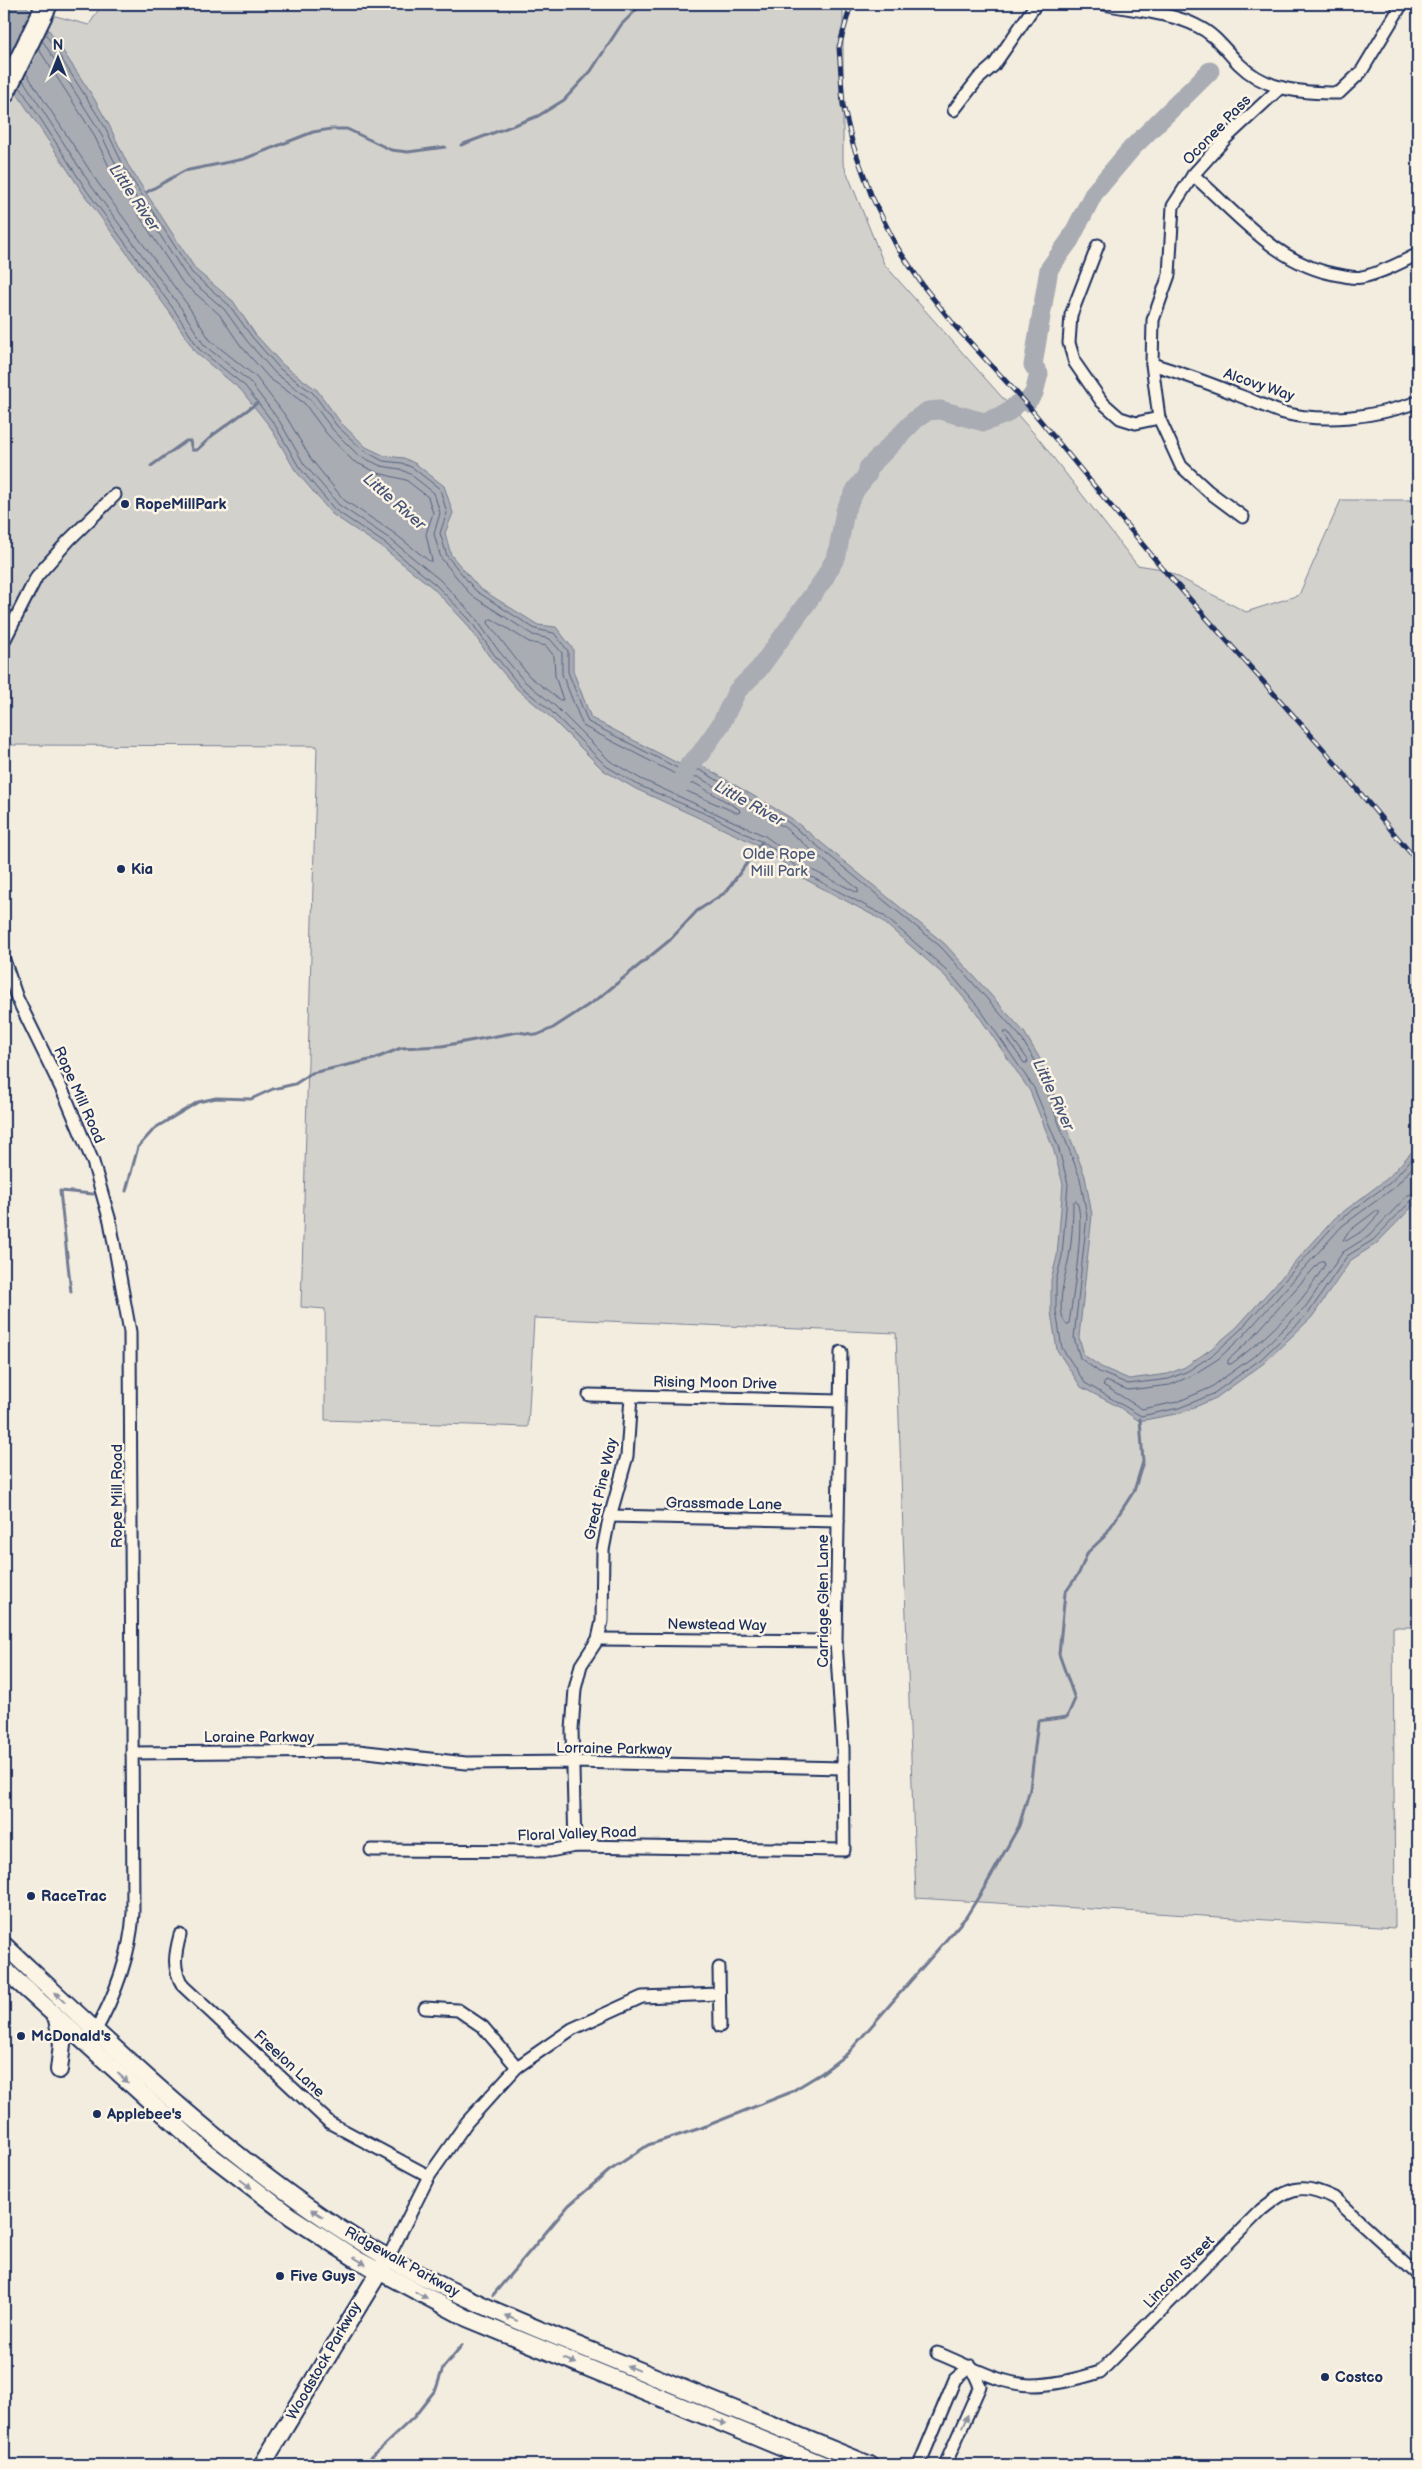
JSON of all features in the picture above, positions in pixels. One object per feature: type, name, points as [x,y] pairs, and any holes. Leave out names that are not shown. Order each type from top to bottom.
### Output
[{"type":"highway","points":[[4,93],[47,4]]},
{"type":"main road","name":"Ridgewalk Parkway","points":[[4,1945],[198,2121],[255,2168],[329,2221],[388,2258],[450,2290],[520,2322],[870,2465]]},
{"type":"main road","name":"Ridgewalk Parkway","points":[[4,1969],[87,2046],[231,2172],[312,2231],[378,2272],[468,2318],[824,2465]]},
{"type":"main road","points":[[57,2019],[62,2044],[59,2070]]},
{"type":"main road","name":"Woodstock Parkway","points":[[262,2465],[388,2258]]},
{"type":"street","points":[[954,110],[978,79],[994,65],[1036,4]]},
{"type":"street","points":[[1104,4],[1176,18],[1198,26],[1223,45],[1240,65],[1261,81],[1280,88],[1339,93],[1361,72],[1402,4]]},
{"type":"street","name":"Oconee Pass","points":[[1243,517],[1208,491],[1182,466],[1159,418],[1152,364],[1153,320],[1170,275],[1172,206],[1194,175],[1226,138],[1280,88]]},
{"type":"street","points":[[1194,175],[1228,205],[1258,236],[1310,268],[1360,278],[1418,254]]},
{"type":"street","points":[[1098,245],[1070,315],[1069,343],[1075,363],[1102,402],[1120,418],[1136,422],[1159,418]]},
{"type":"street","name":"Alcovy Way","points":[[1152,364],[1186,374],[1280,412],[1309,416],[1341,417],[1388,412],[1418,402]]},
{"type":"street","points":[[4,641],[37,576],[68,540],[115,495]]},
{"type":"street","name":"Rope Mill Road","points":[[4,960],[17,998],[66,1098],[93,1162],[110,1221],[130,1332],[132,1932],[122,1976],[87,2046]]},
{"type":"street","name":"Carriage Glen Lane","points":[[841,1352],[836,1641],[843,1768],[844,1850]]},
{"type":"street","name":"Rising Moon Drive","points":[[589,1395],[840,1401]]},
{"type":"street","name":"Great Pine Way","points":[[575,1846],[572,1730],[575,1689],[581,1665],[598,1639],[602,1621],[603,1550],[610,1516],[627,1456],[630,1396]]},
{"type":"street","name":"Grassmade Lane","points":[[610,1516],[838,1521]]},
{"type":"street","name":"Newstead Way","points":[[598,1639],[836,1641]]},
{"type":"street","name":"Loraine Parkway","points":[[132,1753],[358,1751],[385,1754]]},
{"type":"street","name":"Lorraine Parkway","points":[[385,1754],[466,1763],[573,1762],[843,1768]]},
{"type":"street","name":"Floral Valley Road","points":[[371,1850],[550,1851],[575,1846],[844,1850]]},
{"type":"street","name":"Freelon Lane","points":[[180,1935],[174,1958],[177,1976],[183,1986],[330,2123],[429,2176]]},
{"type":"street","points":[[719,1968],[720,2026]]},
{"type":"street","points":[[388,2258],[429,2176],[467,2122],[517,2067],[572,2029],[642,1996],[718,1994]]},
{"type":"street","points":[[425,2008],[458,2010],[483,2027],[517,2067]]},
{"type":"street","name":"Lincoln Street","points":[[937,2353],[1003,2380],[1031,2385],[1078,2379],[1100,2372],[1261,2210],[1283,2192],[1302,2188],[1318,2190],[1334,2198],[1418,2275]]},
{"type":"street","points":[[919,2465],[955,2379],[971,2366],[980,2386],[945,2465]]},
{"type":"green space","name":"Olde Rope Mill Park","points":[[4,4],[11,4],[89,25],[102,4],[843,4],[843,163],[884,264],[1038,438],[1137,565],[1163,569],[1246,612],[1299,595],[1341,500],[1418,500],[1418,1627],[1393,1627],[1395,1928],[916,1898],[896,1333],[534,1318],[528,1427],[325,1420],[325,1309],[301,1307],[317,746],[4,745]]},
{"type":"water","name":"Little River","points":[[4,4],[24,4],[49,30],[92,95],[128,165],[196,270],[233,301],[255,334],[283,365],[317,390],[341,423],[366,447],[385,456],[404,458],[416,464],[444,486],[453,513],[445,533],[451,555],[479,588],[538,625],[556,627],[573,649],[573,671],[591,718],[683,766],[701,765],[791,818],[945,944],[1024,1032],[1040,1059],[1085,1176],[1092,1215],[1079,1337],[1084,1355],[1101,1367],[1129,1379],[1168,1374],[1185,1367],[1236,1328],[1335,1218],[1388,1178],[1418,1145],[1418,1201],[1376,1244],[1351,1260],[1312,1317],[1264,1363],[1216,1398],[1181,1413],[1139,1421],[1119,1407],[1081,1387],[1057,1350],[1051,1312],[1051,1280],[1057,1256],[1063,1184],[1053,1148],[1030,1091],[976,1012],[945,976],[880,919],[803,878],[760,846],[636,789],[603,770],[547,714],[517,689],[489,656],[466,623],[433,588],[383,548],[332,514],[295,470],[271,428],[241,390],[196,353],[171,314],[83,193],[4,74]]},
{"type":"waterway","points":[[461,145],[538,116],[564,100],[591,71],[621,25],[642,4]]},
{"type":"waterway","points":[[1027,402],[1034,393],[1039,374],[1033,365],[1049,269],[1070,240],[1094,193],[1132,148],[1210,71]]},
{"type":"waterway","name":"Little River","points":[[147,192],[184,171],[244,159],[313,132],[331,129],[347,129],[391,150],[408,152],[445,147]]},
{"type":"waterway","points":[[151,466],[186,441],[190,441],[192,450],[197,450],[213,435],[257,403]]},
{"type":"waterway","points":[[679,786],[689,765],[700,754],[721,724],[737,691],[759,669],[824,579],[837,555],[845,511],[856,489],[868,474],[868,468],[916,419],[928,411],[940,410],[984,422],[1006,414],[1018,403]]},
{"type":"waterway","points":[[126,1191],[138,1147],[155,1128],[198,1102],[216,1098],[251,1099],[273,1089],[295,1084],[312,1073],[374,1059],[401,1048],[442,1046],[518,1032],[537,1035],[553,1028],[599,998],[670,940],[697,911],[726,892],[762,842]]},
{"type":"waterway","points":[[71,1292],[60,1191],[93,1194]]},
{"type":"waterway","points":[[493,2295],[569,2205],[609,2171],[648,2145],[701,2128],[789,2093],[822,2073],[848,2053],[966,1917],[1019,1826],[1030,1789],[1038,1721],[1067,1717],[1075,1699],[1059,1654],[1065,1593],[1079,1573],[1088,1552],[1104,1537],[1134,1491],[1143,1462],[1140,1419]]},
{"type":"waterway","points":[[363,2465],[414,2417],[436,2389],[443,2368],[462,2345]]},
{"type":"railway","points":[[851,4],[839,47],[843,105],[853,145],[872,197],[897,247],[924,287],[955,326],[1025,402],[1163,569],[1324,750],[1418,862]]},
{"type":"place","name":"RopeMillPark","points":[[125,504]]},
{"type":"place","name":"Kia","points":[[121,869]]},
{"type":"place","name":"RaceTrac","points":[[31,1896]]},
{"type":"place","name":"McDonald's","points":[[21,2036]]},
{"type":"place","name":"Applebee's","points":[[97,2114]]},
{"type":"place","name":"Five Guys","points":[[280,2276]]},
{"type":"place","name":"Costco","points":[[1325,2377]]}]
